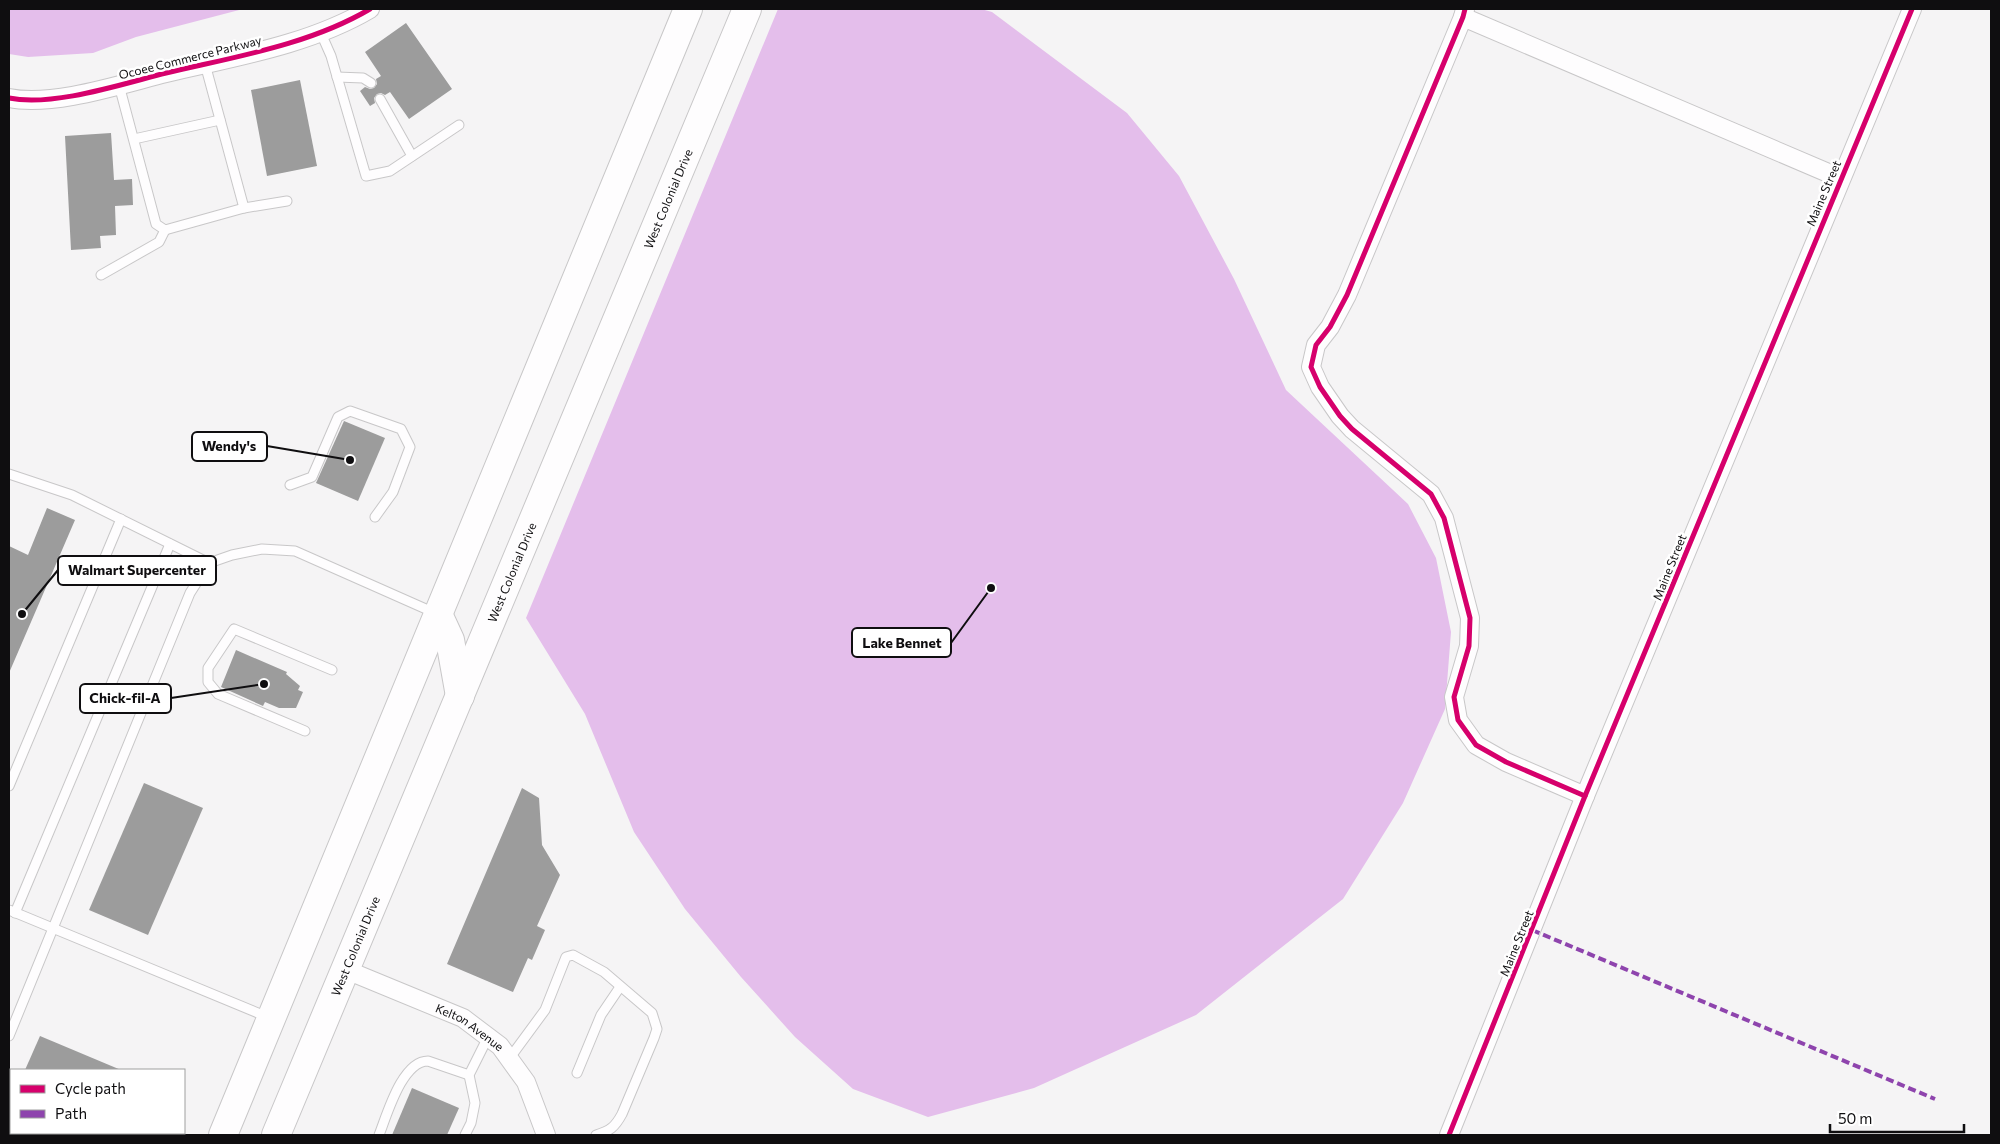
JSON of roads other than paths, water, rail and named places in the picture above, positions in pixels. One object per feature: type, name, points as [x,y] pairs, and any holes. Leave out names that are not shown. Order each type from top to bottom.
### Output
[{"type":"highway","points":[[223,1135],[688,9]]},
{"type":"highway","name":"West Colonial Drive","points":[[276,1135],[460,696],[556,461],[747,9]]},
{"type":"highway","points":[[438,614],[450,640],[460,696]]},
{"type":"street","name":"Ocoee Commerce Parkway","points":[[9,98],[22,101],[77,95],[206,64],[292,42],[352,19],[370,9]]},
{"type":"street","name":"Maine Street","points":[[1448,1135],[1585,796],[1840,178],[1912,9]]},
{"type":"street","points":[[1585,796],[1506,762],[1476,745],[1458,720],[1454,697],[1469,646],[1470,618],[1444,518],[1431,494],[1352,429],[1340,416],[1320,387],[1311,367],[1316,345],[1330,327],[1347,295],[1464,13],[1840,178]]},
{"type":"street","name":"Kelton Avenue","points":[[344,969],[463,1018],[500,1046],[526,1082],[546,1135]]},
{"type":"lane","points":[[320,32],[331,56],[366,176],[390,171],[459,125]]},
{"type":"lane","points":[[206,64],[244,208]]},
{"type":"lane","points":[[337,77],[363,78],[371,83]]},
{"type":"lane","points":[[120,85],[156,224],[165,230]]},
{"type":"lane","points":[[380,99],[412,156]]},
{"type":"lane","points":[[134,139],[220,120]]},
{"type":"lane","points":[[101,275],[159,242],[165,230],[244,208],[287,201]]},
{"type":"lane","points":[[290,485],[312,477],[338,417],[350,412],[401,429],[410,447],[393,492],[375,517]]},
{"type":"lane","points":[[9,474],[72,494],[209,563]]},
{"type":"lane","points":[[9,786],[121,519]]},
{"type":"lane","points":[[170,544],[12,912],[270,1018]]},
{"type":"lane","points":[[9,1036],[190,592],[209,563],[232,555],[262,549],[295,551],[438,614]]},
{"type":"lane","points":[[305,731],[218,694],[208,682],[208,668],[234,629],[332,670]]},
{"type":"lane","points":[[509,1059],[545,1010],[566,957],[569,955],[573,955],[604,972],[652,1013],[657,1029],[616,1126],[610,1131],[596,1135]]},
{"type":"lane","points":[[577,1073],[601,1015],[620,987]]},
{"type":"lane","points":[[465,1135],[475,1103],[469,1075],[488,1037]]},
{"type":"lane","points":[[379,1135],[403,1078],[416,1064],[421,1061],[428,1061],[469,1075]]},
{"type":"place","name":"Wendy's","points":[[350,460]]},
{"type":"place","name":"Lake Bennet","points":[[991,588]]},
{"type":"place","name":"Walmart Supercenter","points":[[22,614]]},
{"type":"place","name":"Chick-fil-A","points":[[264,684]]}]
